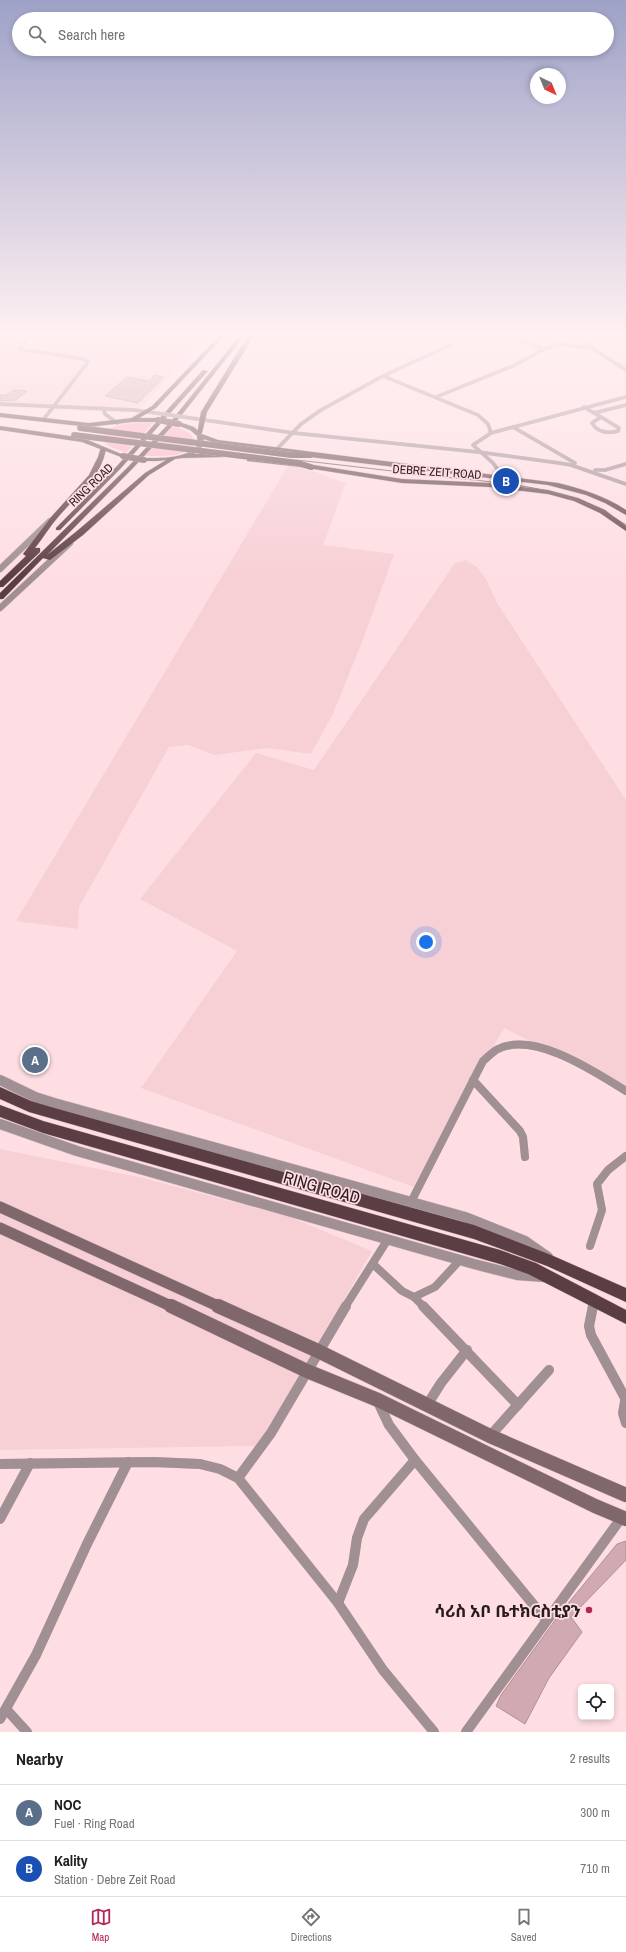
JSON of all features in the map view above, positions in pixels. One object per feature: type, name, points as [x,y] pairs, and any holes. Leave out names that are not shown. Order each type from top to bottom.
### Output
[{"type":"highway","points":[[132,420],[142,415]]},
{"type":"highway","name":"RING ROAD","points":[[0,585],[124,461],[167,415]]},
{"type":"highway","name":"RING ROAD","points":[[0,598],[130,468],[179,415]]},
{"type":"highway","points":[[200,435],[201,420],[203,415]]},
{"type":"highway","points":[[8,578],[55,516],[97,467],[103,455],[103,448]]},
{"type":"highway","points":[[0,598],[56,550],[80,533],[147,474],[173,458]]},
{"type":"highway","name":"RING ROAD","points":[[0,1093],[29,1106],[51,1113],[474,1232],[552,1260],[626,1295]]},
{"type":"highway","name":"RING ROAD","points":[[0,1111],[43,1127],[468,1246],[531,1268],[626,1317]]},
{"type":"main road","points":[[0,416],[89,425],[117,423],[132,420],[158,420],[179,424],[218,442],[310,455]]},
{"type":"main road","points":[[0,416],[80,428],[292,455],[310,455]]},
{"type":"main road","points":[[103,448],[99,443],[100,434],[117,423]]},
{"type":"main road","points":[[0,426],[71,437],[83,440],[123,456],[144,460],[208,455],[311,467]]},
{"type":"main road","points":[[0,426],[298,462],[311,467]]},
{"type":"main road","points":[[183,456],[196,451],[200,447],[200,435]]},
{"type":"main road","name":"DEBRE ZEIT ROAD","points":[[310,455],[548,483],[585,493],[607,501],[626,513]]},
{"type":"main road","name":"DEBRE ZEIT ROAD","points":[[311,467],[403,481],[543,492],[585,503],[611,517],[626,529]]},
{"type":"main road","points":[[0,1207],[318,1351],[490,1436],[626,1495]]},
{"type":"main road","points":[[0,1228],[117,1280],[307,1371],[378,1400],[595,1506],[624,1518]]},
{"type":"street","points":[[43,420],[47,415]]},
{"type":"street","points":[[106,415],[117,423]]},
{"type":"street","points":[[170,415],[293,434],[429,449],[479,452],[569,463],[601,471],[626,464]]},
{"type":"street","points":[[276,450],[301,424],[313,415]]},
{"type":"street","points":[[477,415],[485,419],[491,433]]},
{"type":"street","points":[[504,477],[493,463],[473,445],[491,433],[556,415]]},
{"type":"street","points":[[598,415],[602,417],[619,428],[618,431],[607,432],[595,428],[592,423],[602,417]]},
{"type":"street","points":[[513,427],[569,463],[626,484]]},
{"type":"street","points":[[0,569],[55,516]]},
{"type":"street","points":[[0,608],[80,533]]},
{"type":"street","points":[[411,1202],[473,1080],[488,1055],[503,1047],[515,1045],[546,1050],[566,1057],[626,1090]]},
{"type":"street","points":[[0,1080],[35,1097],[54,1103],[465,1217],[525,1241],[552,1260]]},
{"type":"street","points":[[473,1080],[520,1131],[523,1137],[525,1158]]},
{"type":"street","points":[[0,1124],[26,1135],[77,1151],[460,1260],[517,1275],[548,1277]]},
{"type":"street","points":[[590,1246],[602,1210],[597,1186],[598,1182],[608,1170],[626,1156]]},
{"type":"street","points":[[238,1478],[255,1458],[318,1351],[374,1265],[388,1239]]},
{"type":"street","points":[[414,1297],[435,1287],[460,1260]]},
{"type":"street","points":[[374,1265],[402,1291],[414,1297],[467,1350],[518,1405]]},
{"type":"street","points":[[594,1300],[589,1326],[591,1334],[625,1397],[623,1413],[626,1423]]},
{"type":"street","points":[[427,1405],[441,1383],[467,1350]]},
{"type":"street","points":[[490,1436],[549,1370]]},
{"type":"street","points":[[378,1400],[389,1425],[415,1460],[546,1620]]},
{"type":"street","points":[[338,1603],[353,1565],[357,1538],[364,1519],[415,1460]]},
{"type":"street","points":[[0,1719],[59,1607],[87,1544],[128,1462]]},
{"type":"street","points":[[0,1464],[128,1462],[200,1464],[220,1469],[238,1478],[338,1603],[383,1670],[434,1732]]},
{"type":"street","points":[[0,1519],[30,1463]]},
{"type":"street","points":[[466,1732],[546,1620],[624,1518]]},
{"type":"street","points":[[6,1709],[27,1732]]},
{"type":"shaded area","points":[[134,423],[153,423],[126,453],[105,443],[103,435],[109,429]]},
{"type":"shaded area","points":[[170,426],[188,432],[195,441],[193,447],[188,451],[174,455],[145,456]]},
{"type":"shaded area","points":[[289,464],[346,483],[323,545],[394,554],[364,637],[333,714],[311,754],[267,748],[215,755],[188,745],[169,747],[79,907],[78,929],[16,921]]},
{"type":"shaded area","points":[[466,560],[478,568],[486,579],[497,603],[626,800],[626,1090],[504,1028],[414,1187],[141,1088],[237,951],[140,899],[256,753],[314,770],[455,563]]},
{"type":"shaded area","points":[[0,1149],[143,1178],[290,1217],[372,1251],[260,1446],[0,1450]]},
{"type":"building","points":[[626,1541],[626,1560],[571,1617],[582,1632],[549,1678],[525,1724],[496,1706],[501,1695],[561,1612],[617,1544]]},
{"type":"tram line","points":[[297,460],[492,482],[538,489],[583,502],[605,512],[626,525]]},
{"type":"place","name":"Kality","points":[[506,481]]},
{"type":"place","name":"NOC","points":[[35,1060]]},
{"type":"place","name":"ሳሪስ አቦ ቤተክርስቲያን","points":[[589,1610]]}]
